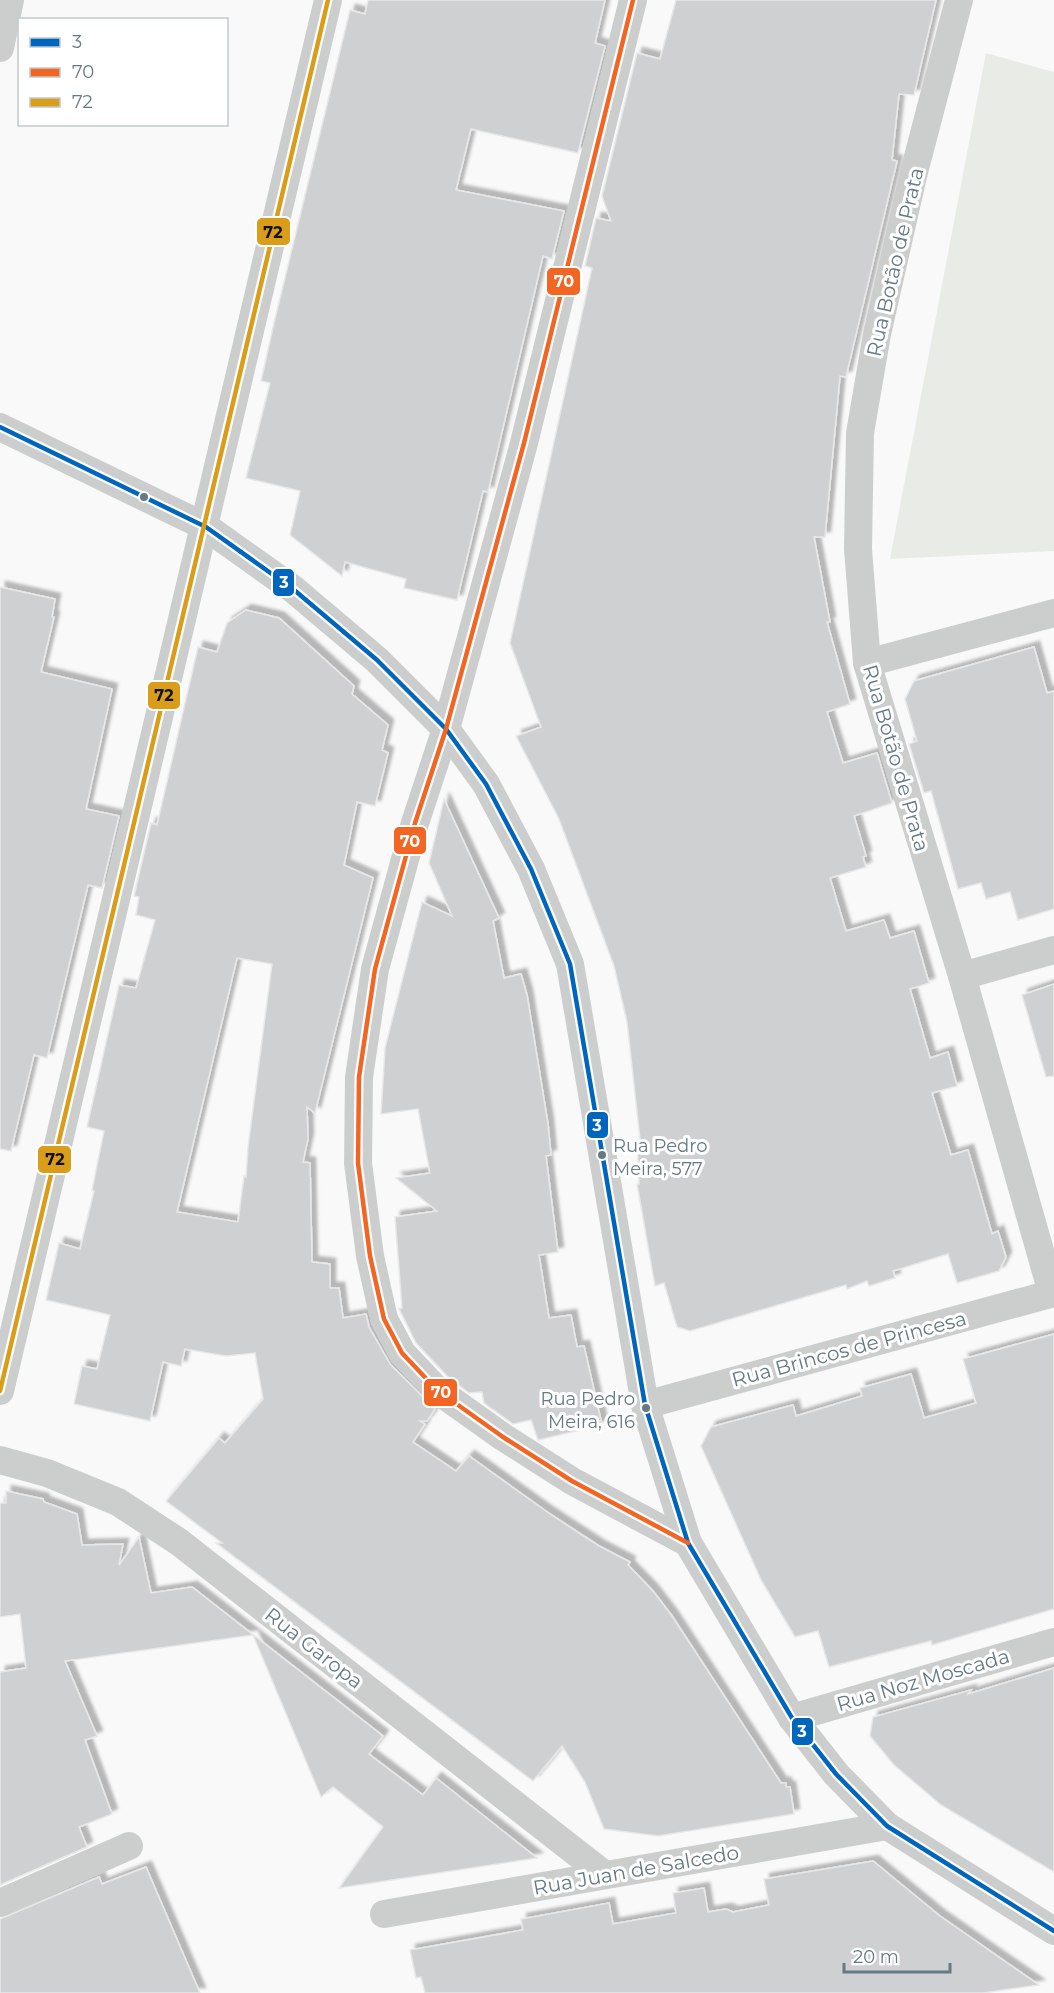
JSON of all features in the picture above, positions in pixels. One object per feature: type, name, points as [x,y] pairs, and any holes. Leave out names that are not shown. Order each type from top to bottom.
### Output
[{"type":"street","points":[[0,48],[10,0]]},
{"type":"street","points":[[0,1391],[206,527],[328,0]]},
{"type":"street","points":[[633,0],[524,443],[446,729],[415,823],[375,969],[359,1077],[358,1163],[370,1256],[384,1319],[402,1353],[437,1390],[572,1481],[688,1543]]},
{"type":"street","name":"Rua Botão de Prata","points":[[959,0],[913,176],[877,334],[860,433],[858,549],[867,663],[962,976],[1053,1293]]},
{"type":"street","points":[[0,427],[206,527],[293,589],[377,660],[446,729],[486,784],[526,859],[570,964],[645,1405],[688,1543],[792,1718],[836,1774],[887,1826],[1054,1931]]},
{"type":"street","points":[[867,663],[1054,613]]},
{"type":"street","points":[[962,976],[1054,950]]},
{"type":"street","name":"Rua Brincos de Princesa","points":[[645,1405],[1053,1293]]},
{"type":"street","name":"Rua Garopa","points":[[0,1461],[47,1473],[118,1502],[179,1542],[605,1875]]},
{"type":"street","name":"Rua Noz Moscada","points":[[792,1718],[1054,1642]]},
{"type":"street","name":"Rua Juan de Salcedo","points":[[384,1914],[887,1826]]},
{"type":"street","points":[[0,1903],[129,1846]]},
{"type":"shaded area","points":[[986,53],[1054,72],[1054,551],[890,559]]},
{"type":"building","points":[[368,0],[605,0],[595,43],[605,46],[578,153],[471,129],[456,190],[564,211],[552,259],[543,256],[488,492],[483,491],[457,600],[404,588],[406,579],[345,562],[342,576],[290,535],[300,491],[246,478],[270,383],[261,381],[350,10],[365,14]]},
{"type":"building","points":[[676,0],[936,0],[914,95],[899,94],[892,160],[897,161],[846,377],[840,376],[825,537],[814,537],[830,622],[827,622],[850,704],[827,712],[843,763],[877,753],[892,803],[854,816],[866,856],[863,857],[866,867],[830,878],[846,931],[884,920],[890,938],[914,931],[929,983],[910,989],[930,1058],[948,1052],[957,1086],[932,1093],[951,1155],[968,1150],[992,1234],[998,1231],[1006,1257],[999,1271],[957,1283],[948,1254],[893,1271],[895,1278],[869,1286],[867,1281],[847,1289],[846,1285],[690,1331],[677,1327],[664,1283],[655,1286],[637,1184],[639,1184],[637,1140],[640,1139],[627,1022],[614,966],[559,819],[516,736],[541,727],[510,643],[592,268],[585,266],[596,218],[611,221],[602,196],[637,53],[660,59]]},
{"type":"building","points":[[0,587],[55,599],[52,617],[54,617],[41,672],[112,689],[86,809],[119,816],[102,888],[88,885],[47,1058],[34,1055],[11,1151],[0,1149]]},
{"type":"building","points":[[246,610],[279,618],[354,686],[352,694],[388,725],[382,750],[388,753],[375,806],[357,802],[344,865],[373,878],[315,1113],[307,1107],[308,1139],[303,1162],[310,1163],[312,1262],[330,1264],[330,1288],[339,1288],[343,1318],[366,1314],[369,1327],[390,1364],[435,1409],[427,1421],[420,1421],[425,1424],[413,1442],[456,1471],[469,1456],[550,1514],[599,1546],[630,1562],[628,1565],[653,1591],[672,1616],[781,1783],[786,1783],[786,1787],[790,1787],[794,1814],[658,1836],[604,1829],[585,1782],[562,1746],[533,1781],[216,1543],[222,1543],[166,1501],[219,1438],[225,1443],[263,1399],[255,1353],[226,1356],[185,1349],[181,1366],[163,1362],[150,1421],[74,1404],[82,1366],[97,1369],[110,1315],[46,1300],[59,1243],[80,1249],[94,1191],[92,1190],[104,1131],[87,1127],[119,985],[136,988],[155,920],[136,915],[139,897],[134,896],[151,823],[157,825],[198,647],[217,652],[227,623]],"holes":[[[237,958],[272,964],[246,1177],[244,1176],[238,1222],[177,1212]]]},
{"type":"building","points":[[1034,647],[1047,693],[1054,691],[1054,909],[1018,920],[1010,892],[986,899],[981,883],[958,889],[931,791],[924,793],[909,744],[917,741],[905,699],[914,681]]},
{"type":"building","points":[[444,799],[499,918],[493,921],[504,978],[521,974],[527,995],[548,1124],[551,1155],[546,1156],[558,1252],[539,1255],[549,1318],[571,1315],[577,1347],[584,1346],[602,1425],[538,1440],[531,1420],[513,1424],[484,1403],[482,1392],[469,1393],[448,1377],[416,1343],[399,1309],[402,1308],[395,1217],[437,1211],[396,1178],[430,1173],[418,1109],[381,1114],[385,1048],[422,902],[452,916],[429,863]]},
{"type":"building","points":[[1054,984],[1054,1076],[1046,1077],[1022,995]]},
{"type":"building","points":[[1054,1334],[1054,1609],[932,1645],[931,1641],[829,1667],[818,1631],[795,1637],[761,1580],[701,1446],[711,1427],[793,1405],[796,1416],[862,1396],[860,1388],[911,1374],[924,1418],[976,1403],[963,1359]]},
{"type":"building","points":[[6,1491],[43,1499],[44,1502],[77,1514],[82,1545],[123,1544],[119,1565],[139,1537],[151,1593],[192,1587],[383,1736],[369,1754],[423,1795],[436,1778],[537,1858],[339,1888],[383,1827],[333,1787],[321,1797],[253,1635],[65,1661],[97,1736],[85,1740],[112,1814],[79,1827],[87,1847],[0,1885],[0,1672],[26,1668],[20,1614],[0,1617],[0,1503],[6,1503]]},
{"type":"building","points":[[1054,1668],[1054,1872],[941,1805],[894,1765],[870,1736],[873,1717],[971,1690],[968,1694]]},
{"type":"building","points":[[873,1861],[940,1916],[1039,1985],[983,1993],[425,1993],[421,1977],[416,1978],[410,1950],[523,1930],[521,1919],[609,1903],[613,1924],[676,1913],[673,1893],[704,1888],[708,1912],[726,1909],[733,1912],[769,1905],[764,1879]]},
{"type":"building","points":[[146,1867],[200,1993],[0,1993],[0,1919],[99,1877],[102,1884]]},
{"type":"transit line","name":"72","points":[[0,1391],[328,0]]},
{"type":"transit line","name":"70","points":[[633,0],[524,443],[446,729],[415,823],[375,969],[359,1077],[358,1163],[370,1256],[384,1319],[402,1353],[437,1390],[503,1437],[572,1481],[688,1543]]},
{"type":"transit line","name":"3","points":[[0,427],[206,527],[293,589],[377,660],[446,729],[486,784],[531,869],[570,964],[645,1405],[688,1543],[792,1718],[836,1774],[887,1826],[1054,1931]]},
{"type":"place","name":"Rua Pedro Meira, 577","points":[[602,1155]]},
{"type":"place","name":"Rua Pedro Meira, 616","points":[[646,1408]]}]
